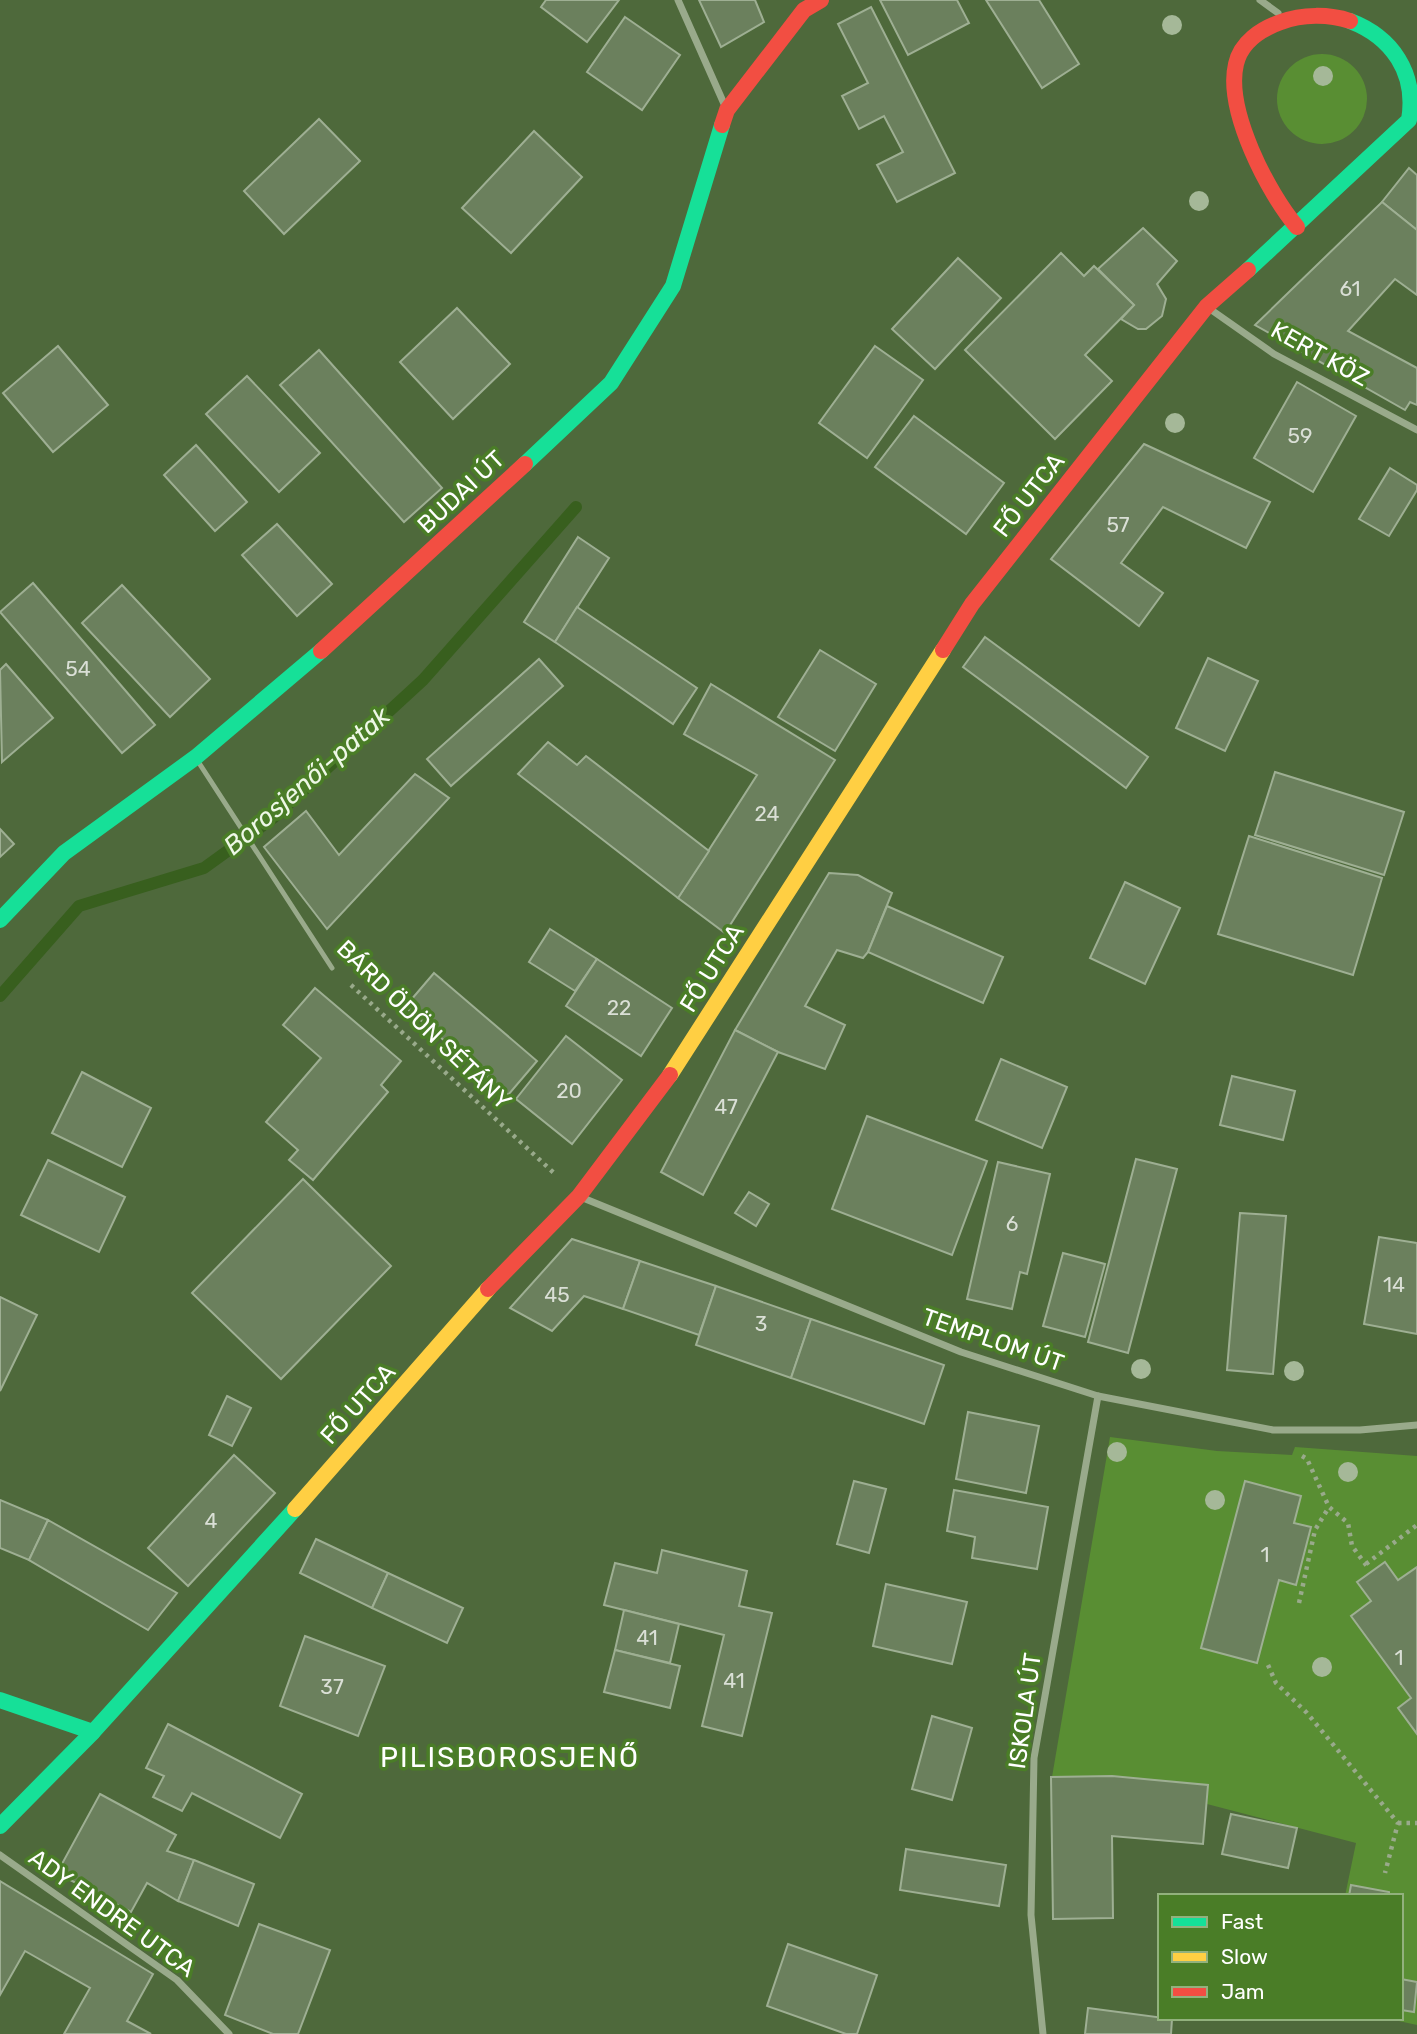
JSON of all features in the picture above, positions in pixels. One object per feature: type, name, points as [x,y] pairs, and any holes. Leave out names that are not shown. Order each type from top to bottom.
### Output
[{"type":"street","points":[[677,0],[727,110]]},
{"type":"street","name":"BUDAI ÚT","points":[[0,920],[64,853],[196,757],[376,604],[611,383],[673,286],[727,110],[804,10],[821,0]]},
{"type":"street","points":[[1260,0],[1278,13]]},
{"type":"street","points":[[1297,227],[1277,206],[1262,182],[1251,156],[1235,87],[1235,64],[1242,42],[1258,24],[1278,13],[1305,6],[1332,7],[1359,15],[1382,29],[1400,50],[1412,75],[1416,102]]},
{"type":"street","name":"FŐ UTCA","points":[[0,1826],[93,1731],[408,1383],[495,1281],[579,1196],[689,1049],[972,604],[1207,306],[1297,227],[1409,120],[1416,102]]},
{"type":"street","name":"KERT KÖZ","points":[[1207,306],[1274,354],[1417,430]]},
{"type":"street","name":"TEMPLOM ÚT","points":[[579,1196],[961,1352],[1098,1396],[1273,1430],[1360,1430],[1417,1425]]},
{"type":"street","name":"ISKOLA ÚT","points":[[1043,2034],[1031,1915],[1034,1758],[1098,1396]]},
{"type":"street","points":[[0,1700],[93,1731]]},
{"type":"street","name":"ADY ENDRE UTCA","points":[[0,1856],[177,1980],[229,2034]]},
{"type":"lane","name":"BÁRD ÖDÖN SÉTÁNY","points":[[196,757],[332,968]]},
{"type":"path","name":"BÁRD ÖDÖN SÉTÁNY","points":[[332,968],[579,1196]]},
{"type":"path","points":[[1312,1476],[1329,1507],[1348,1523],[1352,1546],[1368,1567],[1417,1525]]},
{"type":"path","points":[[1299,1603],[1315,1530],[1329,1507]]},
{"type":"path","points":[[1268,1665],[1276,1683],[1307,1713],[1398,1823]]},
{"type":"path","points":[[1398,1823],[1417,1823]]},
{"type":"path","points":[[1385,1873],[1398,1823]]},
{"type":"green space","points":[[1322,54],[1347,62],[1359,74],[1367,99],[1359,124],[1347,136],[1322,144],[1297,136],[1285,124],[1277,99],[1285,74],[1297,62]]},
{"type":"green space","points":[[1110,1437],[1217,1451],[1292,1455],[1295,1447],[1417,1456],[1417,2025],[1394,2020],[1403,2020],[1403,1894],[1345,1894],[1356,1843],[1207,1804],[1208,1785],[1112,1776],[1052,1777]]},
{"type":"building","points":[[546,0],[619,0],[587,42],[541,7]]},
{"type":"building","points":[[699,0],[755,0],[764,22],[721,47]]},
{"type":"building","points":[[880,0],[957,0],[969,23],[908,55]]},
{"type":"building","points":[[986,0],[1039,0],[1079,64],[1042,88]]},
{"type":"building","points":[[871,7],[955,173],[897,202],[877,165],[903,152],[884,116],[859,129],[842,96],[868,83],[838,24]]},
{"type":"building","points":[[625,17],[680,55],[642,110],[587,72]]},
{"type":"building","points":[[319,119],[360,161],[284,234],[244,191]]},
{"type":"building","points":[[534,131],[582,177],[511,253],[462,208]]},
{"type":"building","points":[[1409,168],[1417,175],[1417,230],[1382,202]]},
{"type":"building","points":[[1382,202],[1417,230],[1417,295],[1395,279],[1348,331],[1417,368],[1417,405],[1410,402],[1405,410],[1255,325]]},
{"type":"building","points":[[1143,228],[1177,261],[1157,284],[1166,299],[1162,316],[1146,329],[1138,329],[1121,319],[1134,305],[1098,269]]},
{"type":"building","points":[[1061,253],[1084,276],[1094,266],[1134,305],[1085,355],[1112,381],[1055,439],[965,350]]},
{"type":"building","points":[[958,258],[1001,298],[935,369],[892,329]]},
{"type":"building","points":[[457,308],[510,364],[453,419],[400,362]]},
{"type":"building","points":[[58,346],[108,405],[53,452],[3,393]]},
{"type":"building","points":[[875,346],[923,380],[867,458],[819,423]]},
{"type":"building","points":[[319,350],[442,488],[404,522],[280,385]]},
{"type":"building","points":[[247,376],[320,453],[279,492],[206,414]]},
{"type":"building","points":[[1297,382],[1356,416],[1313,492],[1254,458]]},
{"type":"building","points":[[914,416],[1004,483],[966,534],[875,467]]},
{"type":"building","points":[[1144,444],[1270,502],[1246,548],[1163,507],[1121,563],[1163,593],[1139,626],[1051,559]]},
{"type":"building","points":[[196,445],[247,502],[215,531],[164,475]]},
{"type":"building","points":[[1390,468],[1417,485],[1417,490],[1389,536],[1359,519]]},
{"type":"building","points":[[277,524],[332,584],[297,616],[242,555]]},
{"type":"building","points":[[578,537],[609,558],[555,642],[524,622]]},
{"type":"building","points":[[33,583],[155,725],[122,753],[0,612]]},
{"type":"building","points":[[122,585],[210,679],[170,717],[82,623]]},
{"type":"building","points":[[577,607],[697,688],[673,724],[555,642]]},
{"type":"building","points":[[985,637],[1148,757],[1126,788],[963,667]]},
{"type":"building","points":[[820,650],[876,684],[835,751],[778,717]]},
{"type":"building","points":[[1208,658],[1258,681],[1225,751],[1176,728]]},
{"type":"building","points":[[539,659],[563,686],[451,786],[427,759]]},
{"type":"building","points":[[6,664],[53,718],[2,762],[0,670]]},
{"type":"building","points":[[711,684],[835,760],[725,933],[678,898],[757,775],[684,734]]},
{"type":"building","points":[[548,742],[577,765],[586,756],[709,851],[678,898],[518,774]]},
{"type":"building","points":[[1275,772],[1404,812],[1384,875],[1255,835]]},
{"type":"building","points":[[415,774],[449,798],[327,929],[264,847],[306,811],[339,855]]},
{"type":"building","points":[[0,829],[14,844],[0,857]]},
{"type":"building","points":[[1249,836],[1382,878],[1353,975],[1218,934]]},
{"type":"building","points":[[829,873],[858,875],[892,893],[868,952],[863,958],[837,950],[805,1006],[845,1025],[825,1069],[778,1052],[735,1030]]},
{"type":"building","points":[[1125,882],[1180,908],[1145,984],[1090,958]]},
{"type":"building","points":[[887,906],[1003,957],[983,1003],[868,952]]},
{"type":"building","points":[[550,929],[597,959],[575,991],[529,962]]},
{"type":"building","points":[[597,959],[672,1008],[641,1056],[566,1006]]},
{"type":"building","points":[[434,973],[537,1061],[508,1095],[405,1007]]},
{"type":"building","points":[[315,988],[401,1061],[381,1085],[388,1092],[313,1180],[289,1160],[298,1150],[266,1122],[321,1058],[283,1025]]},
{"type":"building","points":[[735,1030],[778,1052],[703,1195],[661,1172]]},
{"type":"building","points":[[566,1036],[622,1080],[572,1144],[516,1099]]},
{"type":"building","points":[[1001,1059],[1067,1087],[1042,1148],[976,1120]]},
{"type":"building","points":[[82,1072],[151,1108],[122,1167],[52,1133]]},
{"type":"building","points":[[1232,1076],[1295,1091],[1283,1140],[1220,1125]]},
{"type":"building","points":[[867,1116],[987,1161],[952,1255],[832,1209]]},
{"type":"building","points":[[1136,1159],[1177,1169],[1128,1353],[1088,1342]]},
{"type":"building","points":[[48,1160],[125,1197],[99,1252],[21,1215]]},
{"type":"building","points":[[998,1162],[1050,1174],[1027,1274],[1020,1272],[1012,1309],[967,1299]]},
{"type":"building","points":[[303,1179],[391,1266],[281,1379],[192,1293]]},
{"type":"building","points":[[749,1192],[769,1204],[756,1226],[735,1213]]},
{"type":"building","points":[[1240,1213],[1286,1216],[1273,1374],[1227,1370]]},
{"type":"building","points":[[1379,1237],[1417,1243],[1417,1334],[1364,1324]]},
{"type":"building","points":[[572,1239],[640,1261],[623,1309],[584,1296],[552,1331],[510,1308]]},
{"type":"building","points":[[1063,1253],[1105,1264],[1085,1337],[1043,1326]]},
{"type":"building","points":[[640,1261],[716,1286],[699,1335],[623,1309]]},
{"type":"building","points":[[716,1286],[811,1319],[791,1378],[696,1345]]},
{"type":"building","points":[[0,1297],[37,1315],[0,1391]]},
{"type":"building","points":[[811,1319],[944,1365],[924,1424],[791,1378]]},
{"type":"building","points":[[227,1396],[251,1408],[232,1446],[209,1435]]},
{"type":"building","points":[[968,1412],[1039,1426],[1026,1493],[956,1479]]},
{"type":"building","points":[[234,1455],[275,1493],[188,1586],[148,1548]]},
{"type":"building","points":[[854,1481],[886,1489],[869,1553],[837,1544]]},
{"type":"building","points":[[1245,1481],[1301,1496],[1294,1523],[1311,1527],[1296,1585],[1279,1580],[1257,1663],[1201,1648]]},
{"type":"building","points":[[954,1490],[1048,1507],[1037,1569],[972,1558],[975,1537],[947,1531]]},
{"type":"building","points":[[0,1500],[48,1520],[29,1560],[0,1548]]},
{"type":"building","points":[[48,1520],[177,1593],[148,1630],[29,1560]]},
{"type":"building","points":[[316,1539],[388,1573],[372,1608],[300,1573]]},
{"type":"building","points":[[662,1550],[747,1571],[739,1606],[772,1613],[742,1736],[702,1726],[724,1635],[604,1605],[615,1563],[657,1573]]},
{"type":"building","points":[[1385,1562],[1398,1580],[1417,1567],[1417,1734],[1398,1708],[1411,1698],[1351,1616],[1371,1601],[1357,1582]]},
{"type":"building","points":[[388,1573],[463,1608],[447,1643],[372,1608]]},
{"type":"building","points":[[886,1584],[967,1602],[952,1664],[873,1646]]},
{"type":"building","points":[[624,1610],[679,1624],[670,1663],[615,1650]]},
{"type":"building","points":[[305,1636],[385,1666],[358,1736],[280,1706]]},
{"type":"building","points":[[615,1650],[680,1666],[670,1708],[604,1692]]},
{"type":"building","points":[[932,1716],[972,1728],[952,1800],[912,1789]]},
{"type":"building","points":[[168,1724],[302,1794],[280,1838],[192,1793],[182,1811],[153,1797],[164,1776],[146,1768]]},
{"type":"building","points":[[1112,1776],[1208,1785],[1203,1844],[1112,1836],[1113,1918],[1053,1919],[1051,1777]]},
{"type":"building","points":[[100,1794],[176,1835],[167,1851],[194,1860],[178,1901],[147,1883],[131,1912],[57,1873]]},
{"type":"building","points":[[1231,1814],[1297,1828],[1288,1868],[1222,1854]]},
{"type":"building","points":[[906,1849],[1006,1865],[999,1906],[900,1890]]},
{"type":"building","points":[[194,1860],[254,1884],[238,1926],[178,1901]]},
{"type":"building","points":[[0,1881],[153,1974],[127,2021],[151,2034],[64,2034],[90,1988],[25,1951],[0,1995]]},
{"type":"building","points":[[1351,1885],[1389,1892],[1389,1894],[1349,1894]]},
{"type":"building","points":[[259,1924],[330,1950],[298,2034],[273,2034],[225,2015]]},
{"type":"building","points":[[788,1944],[877,1975],[857,2034],[846,2034],[767,2006]]},
{"type":"building","points":[[1403,1979],[1417,1982],[1414,2012],[1403,2010]]},
{"type":"building","points":[[1088,2008],[1172,2020],[1171,2034],[1085,2034]]},
{"type":"waterway","name":"Borosjenői-patak","points":[[0,996],[79,906],[204,868],[273,818],[423,680],[576,507]]},
{"type":"traffic: fast","points":[[1248,270],[1409,120],[1409,87],[1398,59],[1378,37],[1350,21]]},
{"type":"traffic: fast","points":[[525,464],[611,383],[673,286],[722,125]]},
{"type":"traffic: fast","points":[[0,920],[64,853],[196,757],[321,651]]},
{"type":"traffic: fast","points":[[0,1826],[93,1732],[295,1509]]},
{"type":"traffic: fast","points":[[0,1700],[93,1732]]},
{"type":"traffic: slow","points":[[670,1075],[943,650]]},
{"type":"traffic: slow","points":[[295,1509],[488,1289]]},
{"type":"traffic: jam","points":[[722,125],[727,110],[804,10],[821,0]]},
{"type":"traffic: jam","points":[[1297,227],[1262,173],[1243,127],[1234,83],[1236,64],[1242,49],[1253,37],[1281,22],[1316,16],[1350,21]]},
{"type":"traffic: jam","points":[[943,650],[972,604],[1207,306],[1248,270]]},
{"type":"traffic: jam","points":[[321,651],[525,464]]},
{"type":"traffic: jam","points":[[488,1289],[579,1196],[670,1075]]},
{"type":"district","name":"PILISBOROSJENŐ","points":[[510,1757]]}]
